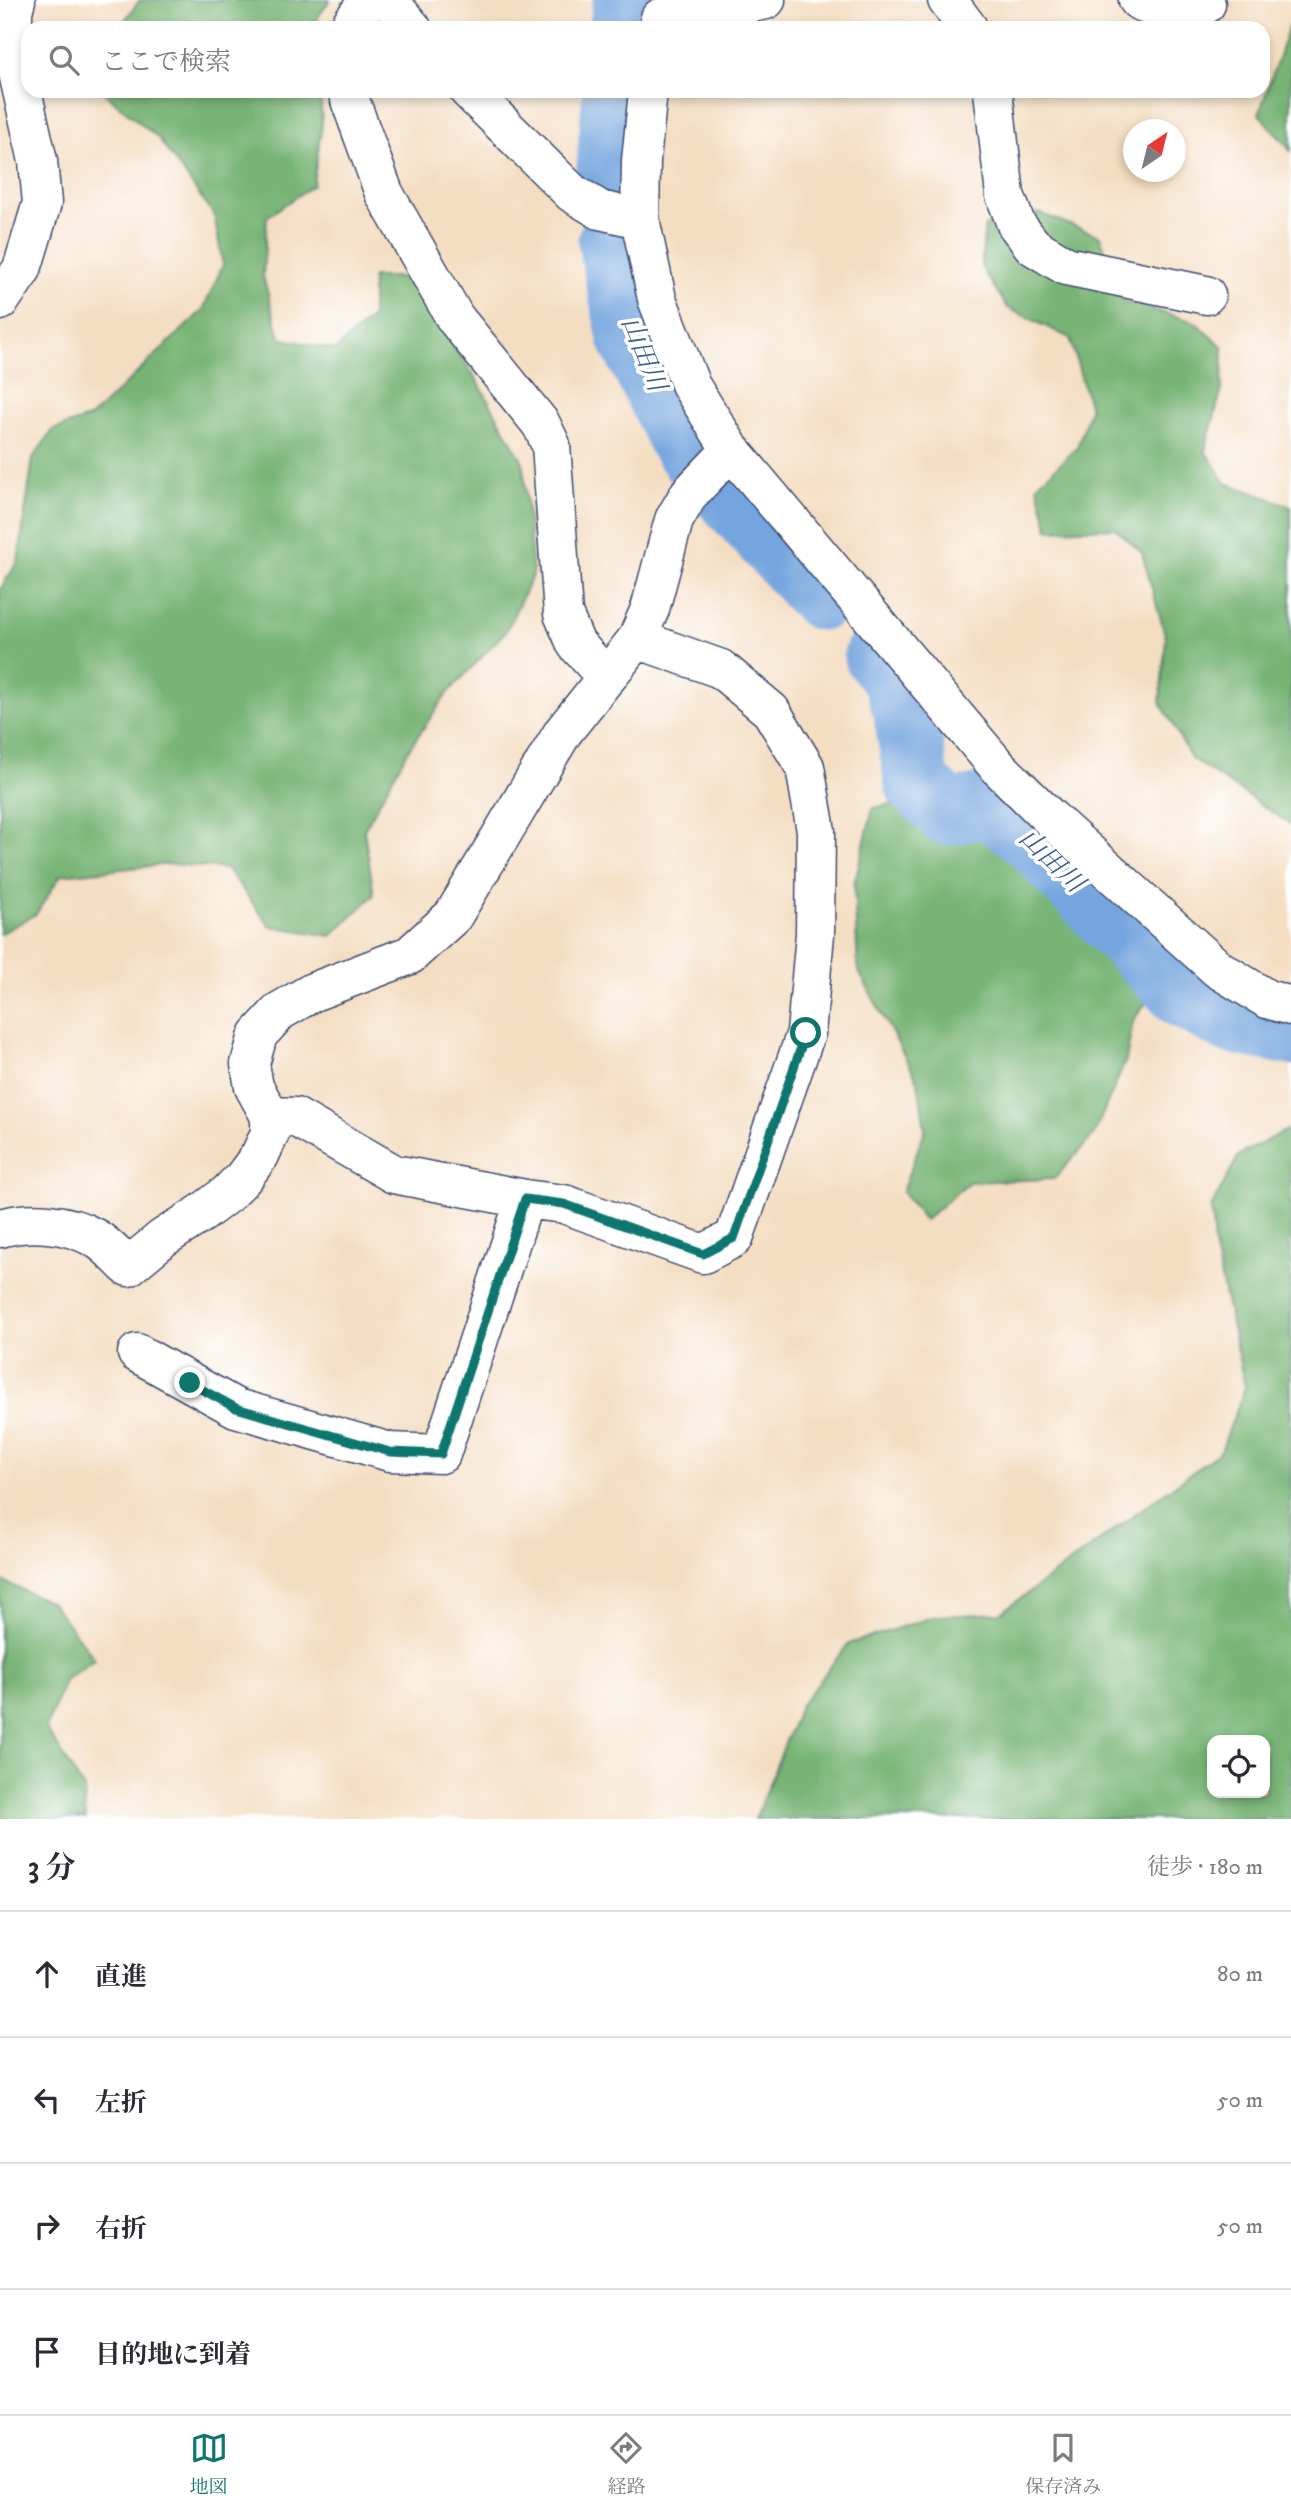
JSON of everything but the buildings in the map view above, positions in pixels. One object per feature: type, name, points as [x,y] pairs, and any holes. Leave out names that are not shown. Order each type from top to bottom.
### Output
[{"type":"street","points":[[16,0],[13,51],[21,86]]},
{"type":"street","points":[[353,21],[372,0]]},
{"type":"street","points":[[387,0],[406,21]]},
{"type":"street","points":[[661,15],[681,17],[766,0]]},
{"type":"street","points":[[947,0],[963,21]]},
{"type":"street","points":[[1138,0],[1146,6],[1173,10],[1206,4]]},
{"type":"street","points":[[0,301],[22,269],[42,203],[38,161],[24,98]]},
{"type":"street","points":[[350,98],[384,193],[454,317],[541,424],[551,445],[562,614],[576,644],[608,676]]},
{"type":"street","points":[[476,98],[572,193],[600,210],[640,219]]},
{"type":"street","points":[[647,98],[640,161],[640,219],[657,299],[691,386],[731,450],[998,767],[1050,818],[1218,969],[1267,999],[1291,1006]]},
{"type":"street","points":[[994,98],[1005,195],[1016,224],[1032,246],[1066,266],[1206,295]]},
{"type":"street","points":[[0,1228],[18,1223],[72,1228],[98,1239],[128,1267],[163,1238],[211,1207],[243,1178],[260,1155],[270,1133],[270,1116],[254,1087],[250,1064],[258,1035],[280,1011],[313,992],[410,954],[453,916],[563,732],[637,639],[650,609],[674,520],[689,494],[731,450]]},
{"type":"street","points":[[270,1116],[295,1117],[394,1174],[564,1204],[703,1254],[734,1238],[806,1033],[815,934],[816,831],[805,767],[771,711],[720,669],[637,639]]},
{"type":"street","points":[[137,1353],[236,1408],[390,1452],[441,1454],[525,1199]]},
{"type":"green space","points":[[140,0],[330,0],[318,21],[124,21]]},
{"type":"green space","points":[[1291,20],[1291,151],[1259,114],[1264,98],[1270,98],[1270,82]]},
{"type":"green space","points":[[110,98],[320,98],[322,124],[313,185],[267,217],[263,276],[280,338],[335,350],[372,317],[372,277],[407,277],[477,380],[523,462],[533,574],[506,631],[447,694],[407,752],[364,830],[374,895],[331,936],[270,926],[227,869],[171,864],[61,875],[36,914],[0,934],[0,589],[18,562],[33,458],[53,430],[91,417],[203,310],[223,265],[214,215],[158,138]]},
{"type":"green space","points":[[1039,213],[1100,236],[1123,301],[1195,322],[1223,347],[1222,388],[1205,451],[1226,483],[1291,506],[1291,825],[1191,758],[1160,701],[1166,638],[1142,553],[1115,528],[1049,530],[1037,485],[1077,448],[1090,409],[1070,338],[1008,308],[981,267],[985,225]]},
{"type":"green space","points":[[905,801],[939,827],[982,834],[1025,863],[1154,991],[1133,1021],[1126,1060],[1093,1136],[1054,1179],[969,1182],[925,1220],[902,1192],[925,1130],[918,1081],[858,970],[854,884],[873,808]]},
{"type":"green space","points":[[1291,1128],[1291,1819],[755,1819],[800,1706],[848,1644],[936,1616],[1001,1613],[1221,1451],[1245,1387],[1214,1246],[1211,1208],[1239,1155]]},
{"type":"green space","points":[[0,1580],[52,1603],[95,1659],[65,1680],[46,1728],[84,1789],[85,1819],[0,1819]]},
{"type":"waterway","name":"山田川","points":[[623,21],[625,0]]},
{"type":"waterway","name":"山田川","points":[[607,191],[614,98]]},
{"type":"waterway","name":"山田川","points":[[610,241],[630,337],[681,441],[695,460]]},
{"type":"waterway","name":"山田川","points":[[719,487],[821,598]]},
{"type":"waterway","name":"山田川","points":[[876,656],[895,678],[905,709],[917,783],[947,813],[988,805],[1028,835],[1183,996],[1230,1021],[1291,1033]]},
{"type":"route","points":[[190,1383],[236,1408],[390,1452],[441,1454],[525,1199],[564,1204],[703,1254],[734,1238],[806,1033]]}]
